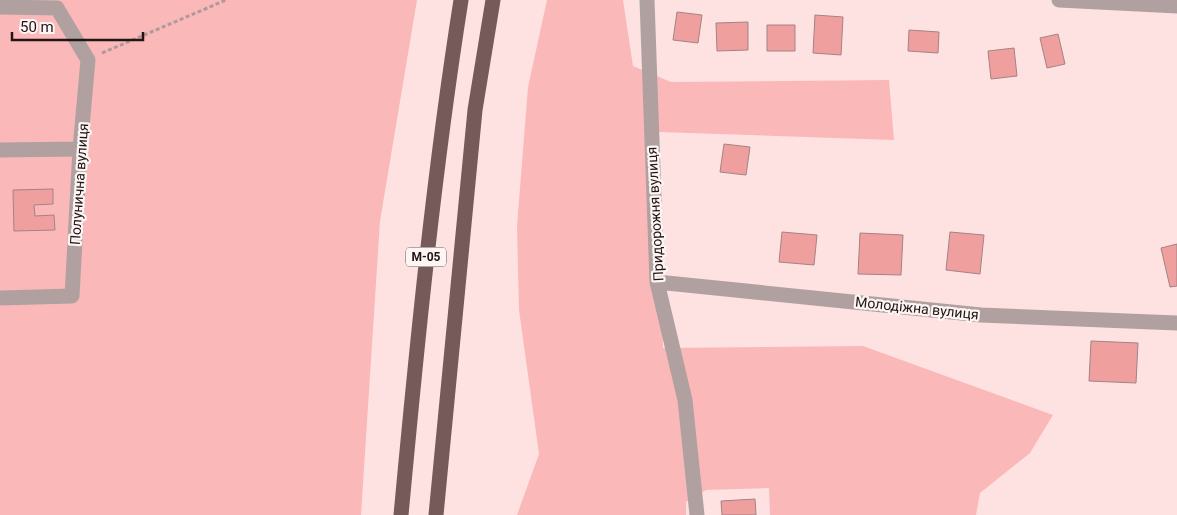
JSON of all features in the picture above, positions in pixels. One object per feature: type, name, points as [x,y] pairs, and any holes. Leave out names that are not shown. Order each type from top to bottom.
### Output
[{"type":"highway","name":"М-05","points":[[401,515],[425,266],[444,110],[462,0]]},
{"type":"highway","name":"М-05","points":[[436,515],[475,110],[492,0]]},
{"type":"street","name":"Придорожня вулиця","points":[[647,0],[657,282],[685,400],[697,515]]},
{"type":"street","points":[[1059,0],[1177,6]]},
{"type":"street","points":[[0,7],[57,8],[88,60]]},
{"type":"street","name":"Полунична вулиця","points":[[0,298],[72,296],[80,149],[88,60]]},
{"type":"street","points":[[0,150],[80,149]]},
{"type":"street","name":"Молодіжна вулиця","points":[[657,282],[981,315],[1177,323]]},
{"type":"path","points":[[88,60],[226,0]]},
{"type":"shaded area","points":[[0,0],[417,0],[380,221],[361,515],[0,515]]},
{"type":"shaded area","points":[[547,0],[623,0],[633,66],[671,82],[889,80],[894,140],[659,132],[663,348],[863,346],[1053,415],[1030,453],[980,493],[976,515],[770,515],[769,488],[706,490],[686,502],[686,515],[517,515],[539,454],[519,310],[517,226],[528,87]]},
{"type":"building","points":[[677,12],[702,15],[698,43],[673,40]]},
{"type":"building","points":[[815,15],[843,17],[841,55],[813,53]]},
{"type":"building","points":[[748,22],[748,50],[717,51],[716,23]]},
{"type":"building","points":[[767,25],[795,25],[795,51],[767,51]]},
{"type":"building","points":[[909,30],[939,32],[938,53],[908,51]]},
{"type":"building","points":[[1058,34],[1065,64],[1047,68],[1040,38]]},
{"type":"building","points":[[1014,48],[1017,76],[991,79],[988,51]]},
{"type":"building","points":[[724,144],[750,147],[746,175],[720,172]]},
{"type":"building","points":[[53,189],[53,204],[34,205],[35,216],[54,215],[55,230],[14,231],[13,190]]},
{"type":"building","points":[[782,232],[817,235],[814,265],[779,262]]},
{"type":"building","points":[[950,232],[984,235],[980,274],[946,270]]},
{"type":"building","points":[[860,233],[903,235],[901,275],[858,274]]},
{"type":"building","points":[[1177,244],[1177,286],[1170,287],[1161,248]]},
{"type":"building","points":[[1091,341],[1138,343],[1136,383],[1089,381]]},
{"type":"building","points":[[755,499],[756,515],[722,515],[721,501]]}]
